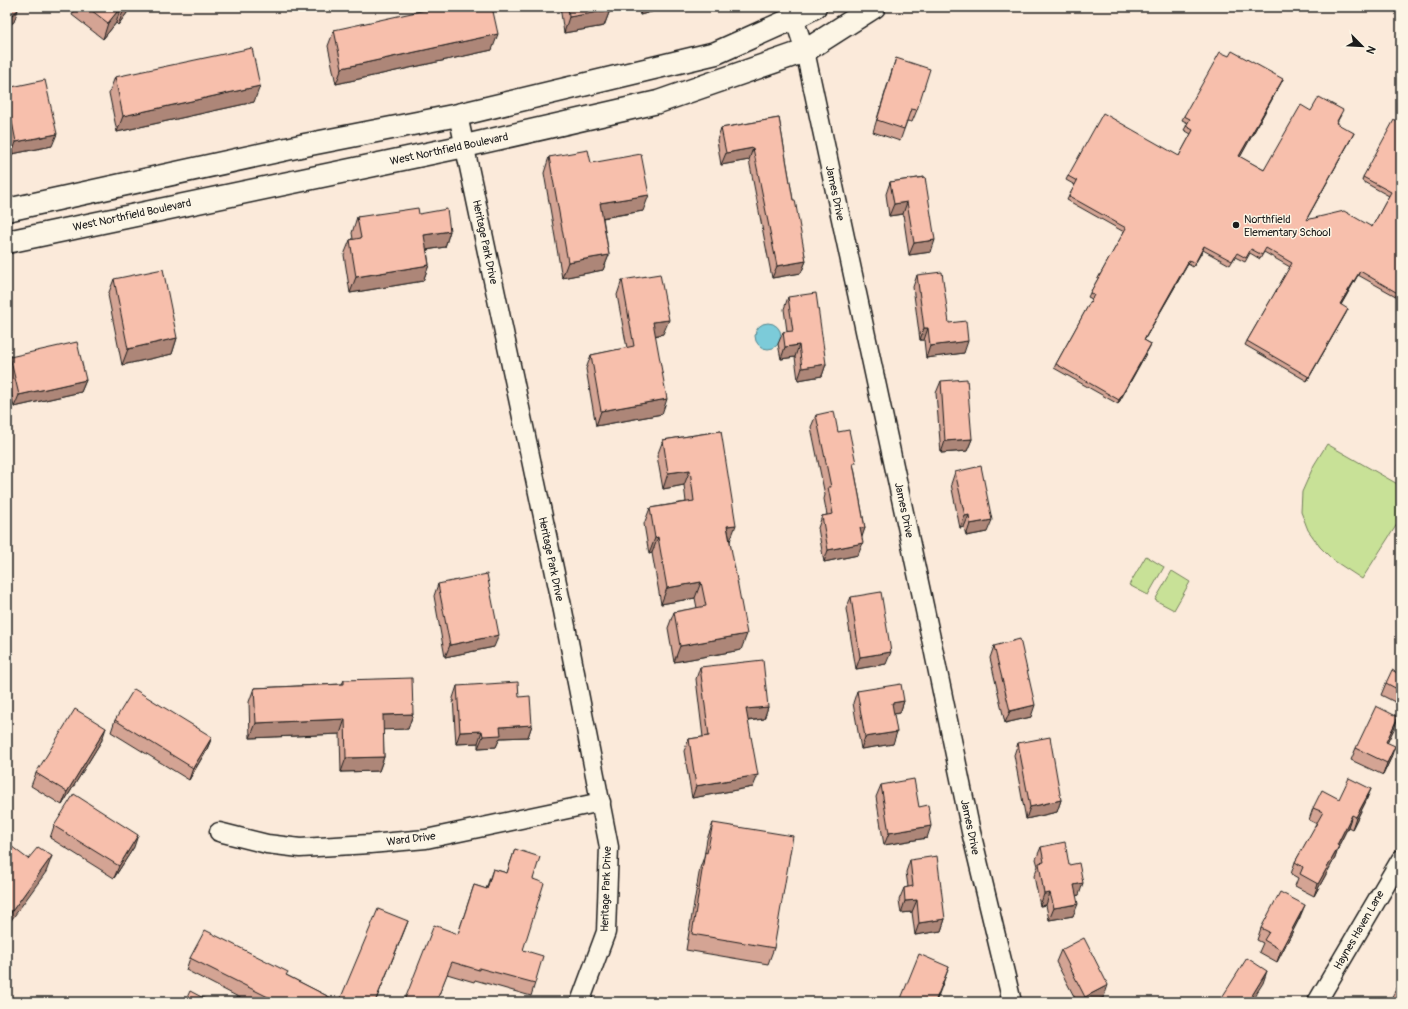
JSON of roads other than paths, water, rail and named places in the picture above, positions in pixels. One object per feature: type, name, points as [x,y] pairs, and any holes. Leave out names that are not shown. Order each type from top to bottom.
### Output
[{"type":"main road","points":[[7,210],[305,145],[458,115],[716,53],[794,18],[814,7]]},
{"type":"main road","name":"West Northfield Boulevard","points":[[7,242],[465,146],[658,102],[805,51],[874,7]]},
{"type":"main road","points":[[305,145],[313,177]]},
{"type":"street","name":"James Drive","points":[[794,18],[805,51],[971,832],[1012,1002]]},
{"type":"street","name":"Heritage Park Drive","points":[[458,115],[564,618],[609,847],[606,932],[580,1002]]},
{"type":"street","name":"Ward Drive","points":[[219,832],[267,844],[300,848],[370,844],[426,839],[601,802]]},
{"type":"street","name":"Haynes Haven Lane","points":[[1317,1002],[1401,859]]},
{"type":"water","points":[[768,323],[777,327],[781,336],[777,345],[768,349],[759,345],[755,336],[759,327]]},
{"type":"place","name":"Northfield Elementary School","points":[[1236,225]]}]
